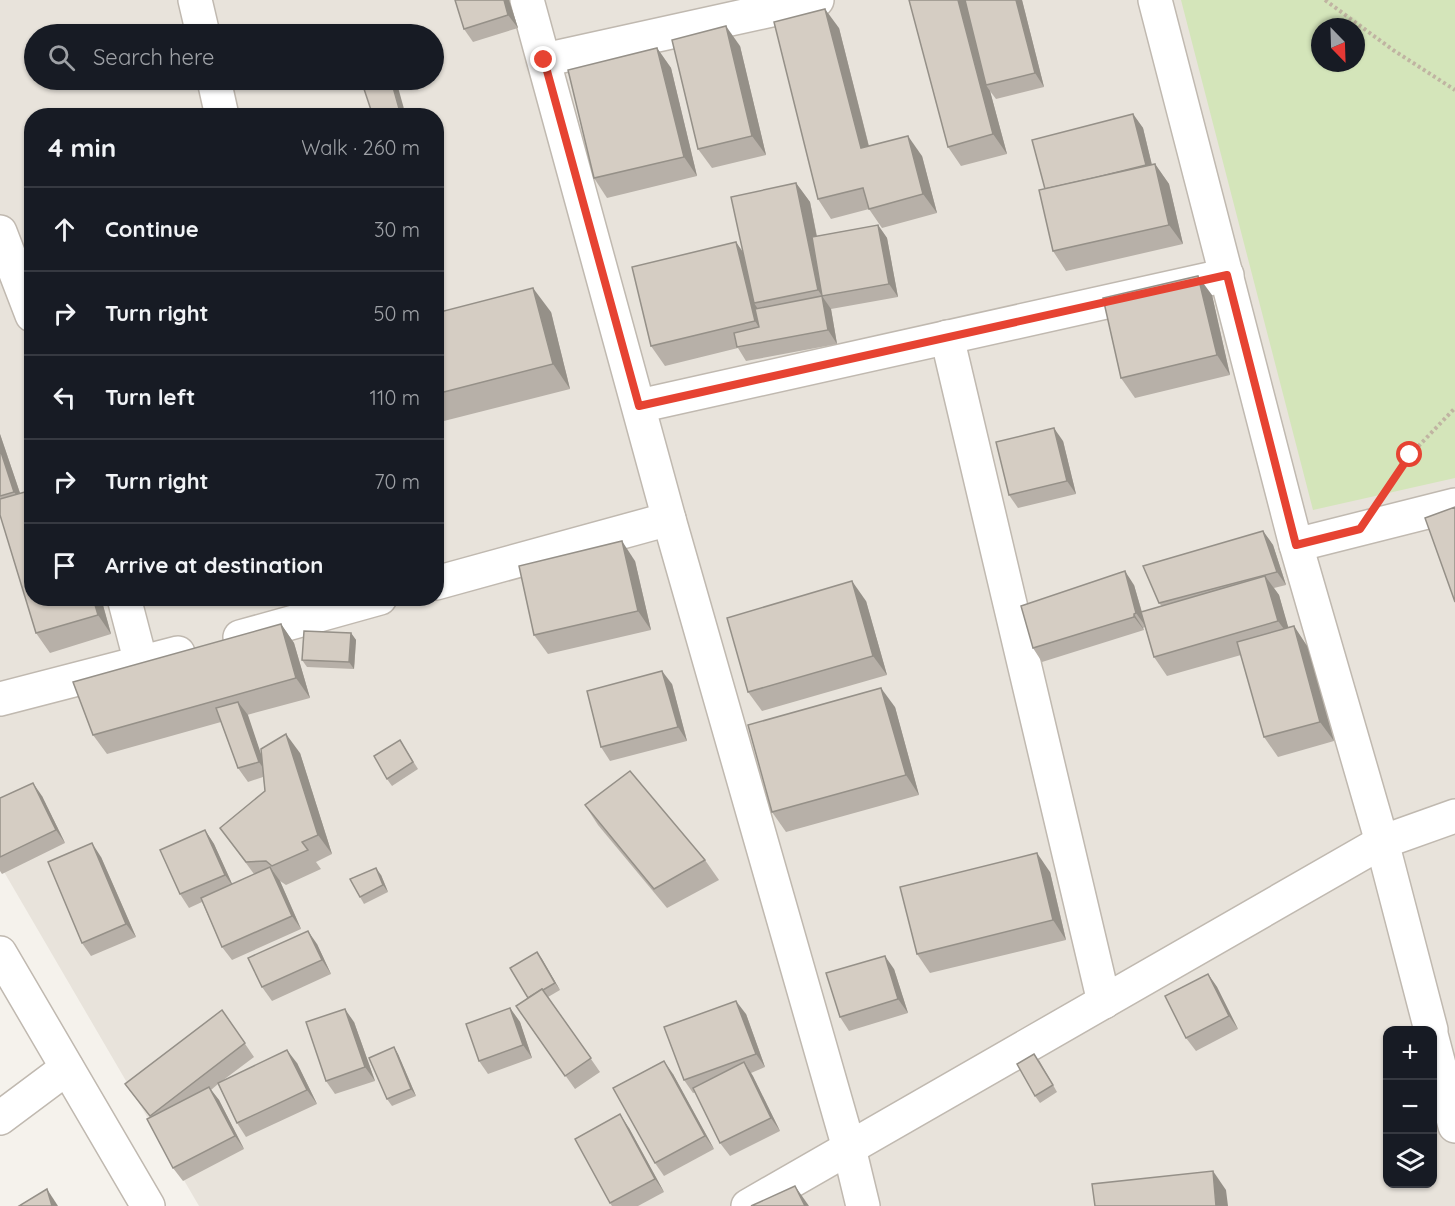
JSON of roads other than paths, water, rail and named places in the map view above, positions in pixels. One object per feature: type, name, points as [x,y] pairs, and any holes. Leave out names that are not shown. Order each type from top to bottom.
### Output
[{"type":"street","points":[[195,0],[201,24]]},
{"type":"street","points":[[527,0],[669,519],[849,1148],[863,1206]]},
{"type":"street","points":[[544,60],[817,0]]},
{"type":"street","points":[[1155,0],[1296,545],[1382,842],[1430,1026]]},
{"type":"street","points":[[216,90],[220,108]]},
{"type":"street","points":[[0,232],[24,294]]},
{"type":"street","points":[[639,406],[1227,275]]},
{"type":"street","points":[[947,337],[1104,1002]]},
{"type":"street","points":[[1296,545],[1455,505]]},
{"type":"street","points":[[444,581],[669,519]]},
{"type":"street","points":[[126,606],[141,663]]},
{"type":"street","points":[[0,699],[141,663],[331,606]]},
{"type":"street","points":[[748,1206],[1382,842],[1455,816]]},
{"type":"street","points":[[0,953],[148,1206]]},
{"type":"street","points":[[1437,1057],[1455,1126]]},
{"type":"street","points":[[0,1118],[67,1068]]}]
